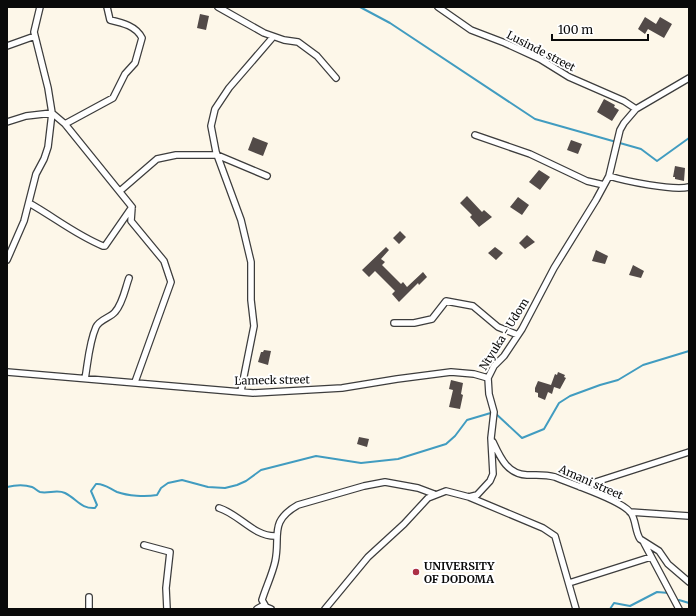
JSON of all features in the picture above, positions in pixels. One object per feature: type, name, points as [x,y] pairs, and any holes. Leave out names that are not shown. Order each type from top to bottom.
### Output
[{"type":"street","points":[[7,260],[24,221],[36,174],[44,159],[48,146],[52,113],[48,88],[35,36],[40,7]]},
{"type":"street","points":[[65,124],[113,98],[125,74],[135,63],[142,38],[139,31],[126,24],[110,20],[107,7]]},
{"type":"street","points":[[218,7],[274,37],[298,42],[307,48],[336,78]]},
{"type":"street","name":"Lusinde street","points":[[438,7],[458,23],[471,30],[540,59],[569,77],[624,101],[636,109]]},
{"type":"street","points":[[7,46],[35,36]]},
{"type":"street","points":[[241,391],[254,326],[250,289],[251,262],[241,220],[217,155],[211,126],[215,109],[229,88],[274,37]]},
{"type":"street","name":"Ntyuka - Udom","points":[[469,497],[477,495],[490,481],[493,474],[491,438],[494,412],[489,394],[488,378],[494,366],[504,356],[518,335],[554,268],[604,185],[608,176],[620,130],[636,109],[689,78]]},
{"type":"street","points":[[7,122],[26,116],[52,113],[65,124],[113,186],[120,191],[132,207],[131,221],[164,261],[171,282],[135,382]]},
{"type":"street","points":[[475,135],[530,154],[587,181],[604,185]]},
{"type":"street","points":[[120,191],[157,159],[176,155],[217,155],[267,176]]},
{"type":"street","points":[[608,176],[630,182],[677,188],[689,187]]},
{"type":"street","points":[[29,203],[52,215],[86,239],[103,246],[106,246],[132,207]]},
{"type":"street","points":[[85,379],[91,342],[97,326],[104,318],[114,314],[120,304],[129,278]]},
{"type":"street","points":[[394,323],[414,323],[432,319],[446,301],[473,306],[498,327],[518,335]]},
{"type":"street","name":"Lameck street","points":[[7,372],[241,391],[272,392],[342,388],[397,378],[451,372],[474,374],[488,378]]},
{"type":"street","name":"Amani street","points":[[491,438],[506,466],[514,471],[522,474],[545,474],[615,502],[630,512],[637,534],[644,543],[659,551],[668,564],[689,582]]},
{"type":"street","points":[[580,487],[689,452]]},
{"type":"street","points":[[271,609],[264,605],[262,600],[275,560],[276,536],[280,521],[287,512],[298,505],[364,486],[385,482],[434,494]]},
{"type":"street","points":[[325,609],[368,557],[404,524],[422,504],[434,494],[446,491],[469,497],[543,528],[555,536],[576,609]]},
{"type":"street","points":[[219,508],[232,513],[265,535],[276,536]]},
{"type":"street","points":[[630,512],[689,516]]},
{"type":"street","points":[[644,543],[679,609]]},
{"type":"street","points":[[144,545],[170,552],[166,588],[167,609]]},
{"type":"street","points":[[569,583],[651,556]]},
{"type":"street","points":[[89,597],[89,609]]},
{"type":"street","points":[[258,609],[264,605]]},
{"type":"building","points":[[200,14],[209,16],[206,30],[197,28]]},
{"type":"building","points":[[645,17],[656,24],[660,17],[672,24],[664,38],[648,29],[645,34],[638,29]]},
{"type":"building","points":[[604,99],[615,105],[614,107],[619,110],[612,121],[597,112]]},
{"type":"building","points":[[253,137],[268,143],[263,156],[248,150]]},
{"type":"building","points":[[571,140],[582,144],[578,154],[567,150]]},
{"type":"building","points":[[675,166],[685,168],[684,181],[673,177]]},
{"type":"building","points":[[539,170],[550,177],[540,190],[529,182]]},
{"type":"building","points":[[467,196],[482,212],[484,210],[492,217],[479,227],[470,217],[472,215],[460,203]]},
{"type":"building","points":[[518,197],[529,205],[522,215],[510,207]]},
{"type":"building","points":[[400,231],[406,237],[399,244],[393,238]]},
{"type":"building","points":[[527,235],[535,242],[525,249],[519,243]]},
{"type":"building","points":[[386,247],[389,250],[381,259],[385,262],[382,265],[401,284],[403,282],[407,287],[423,272],[427,277],[419,285],[418,283],[399,302],[392,294],[395,291],[375,271],[369,277],[362,270]]},
{"type":"building","points":[[495,247],[503,253],[496,260],[488,253]]},
{"type":"building","points":[[596,250],[608,256],[605,264],[592,261]]},
{"type":"building","points":[[633,265],[644,271],[641,278],[629,275]]},
{"type":"building","points":[[264,350],[271,351],[268,365],[258,362],[261,352]]},
{"type":"building","points":[[558,372],[565,375],[564,377],[566,378],[560,389],[554,387],[552,394],[548,392],[545,400],[538,397],[538,393],[535,392],[535,388],[538,381],[551,385],[555,374],[557,375]]},
{"type":"building","points":[[451,380],[463,383],[461,394],[463,395],[460,409],[449,407],[453,390],[449,389]]},
{"type":"building","points":[[359,437],[369,439],[367,447],[357,444]]},
{"type":"waterway","points":[[360,7],[390,23],[535,119],[641,149],[657,161],[689,138]]},
{"type":"waterway","points":[[7,487],[22,485],[32,487],[40,492],[62,492],[86,507],[95,508],[97,505],[91,491],[96,484],[104,485],[117,492],[126,494],[152,496],[157,495],[161,488],[168,483],[182,480],[208,487],[225,488],[246,481],[261,470],[316,456],[361,463],[398,459],[446,444],[455,436],[467,420],[494,412],[522,438],[544,429],[559,403],[570,396],[618,380],[643,365],[689,351]]},
{"type":"waterway","points":[[610,609],[614,603],[630,606],[657,592],[669,593]]},
{"type":"waterway","points":[[679,600],[689,603]]},
{"type":"place","name":"UNIVERSITY OF DODOMA","points":[[416,572]]}]
